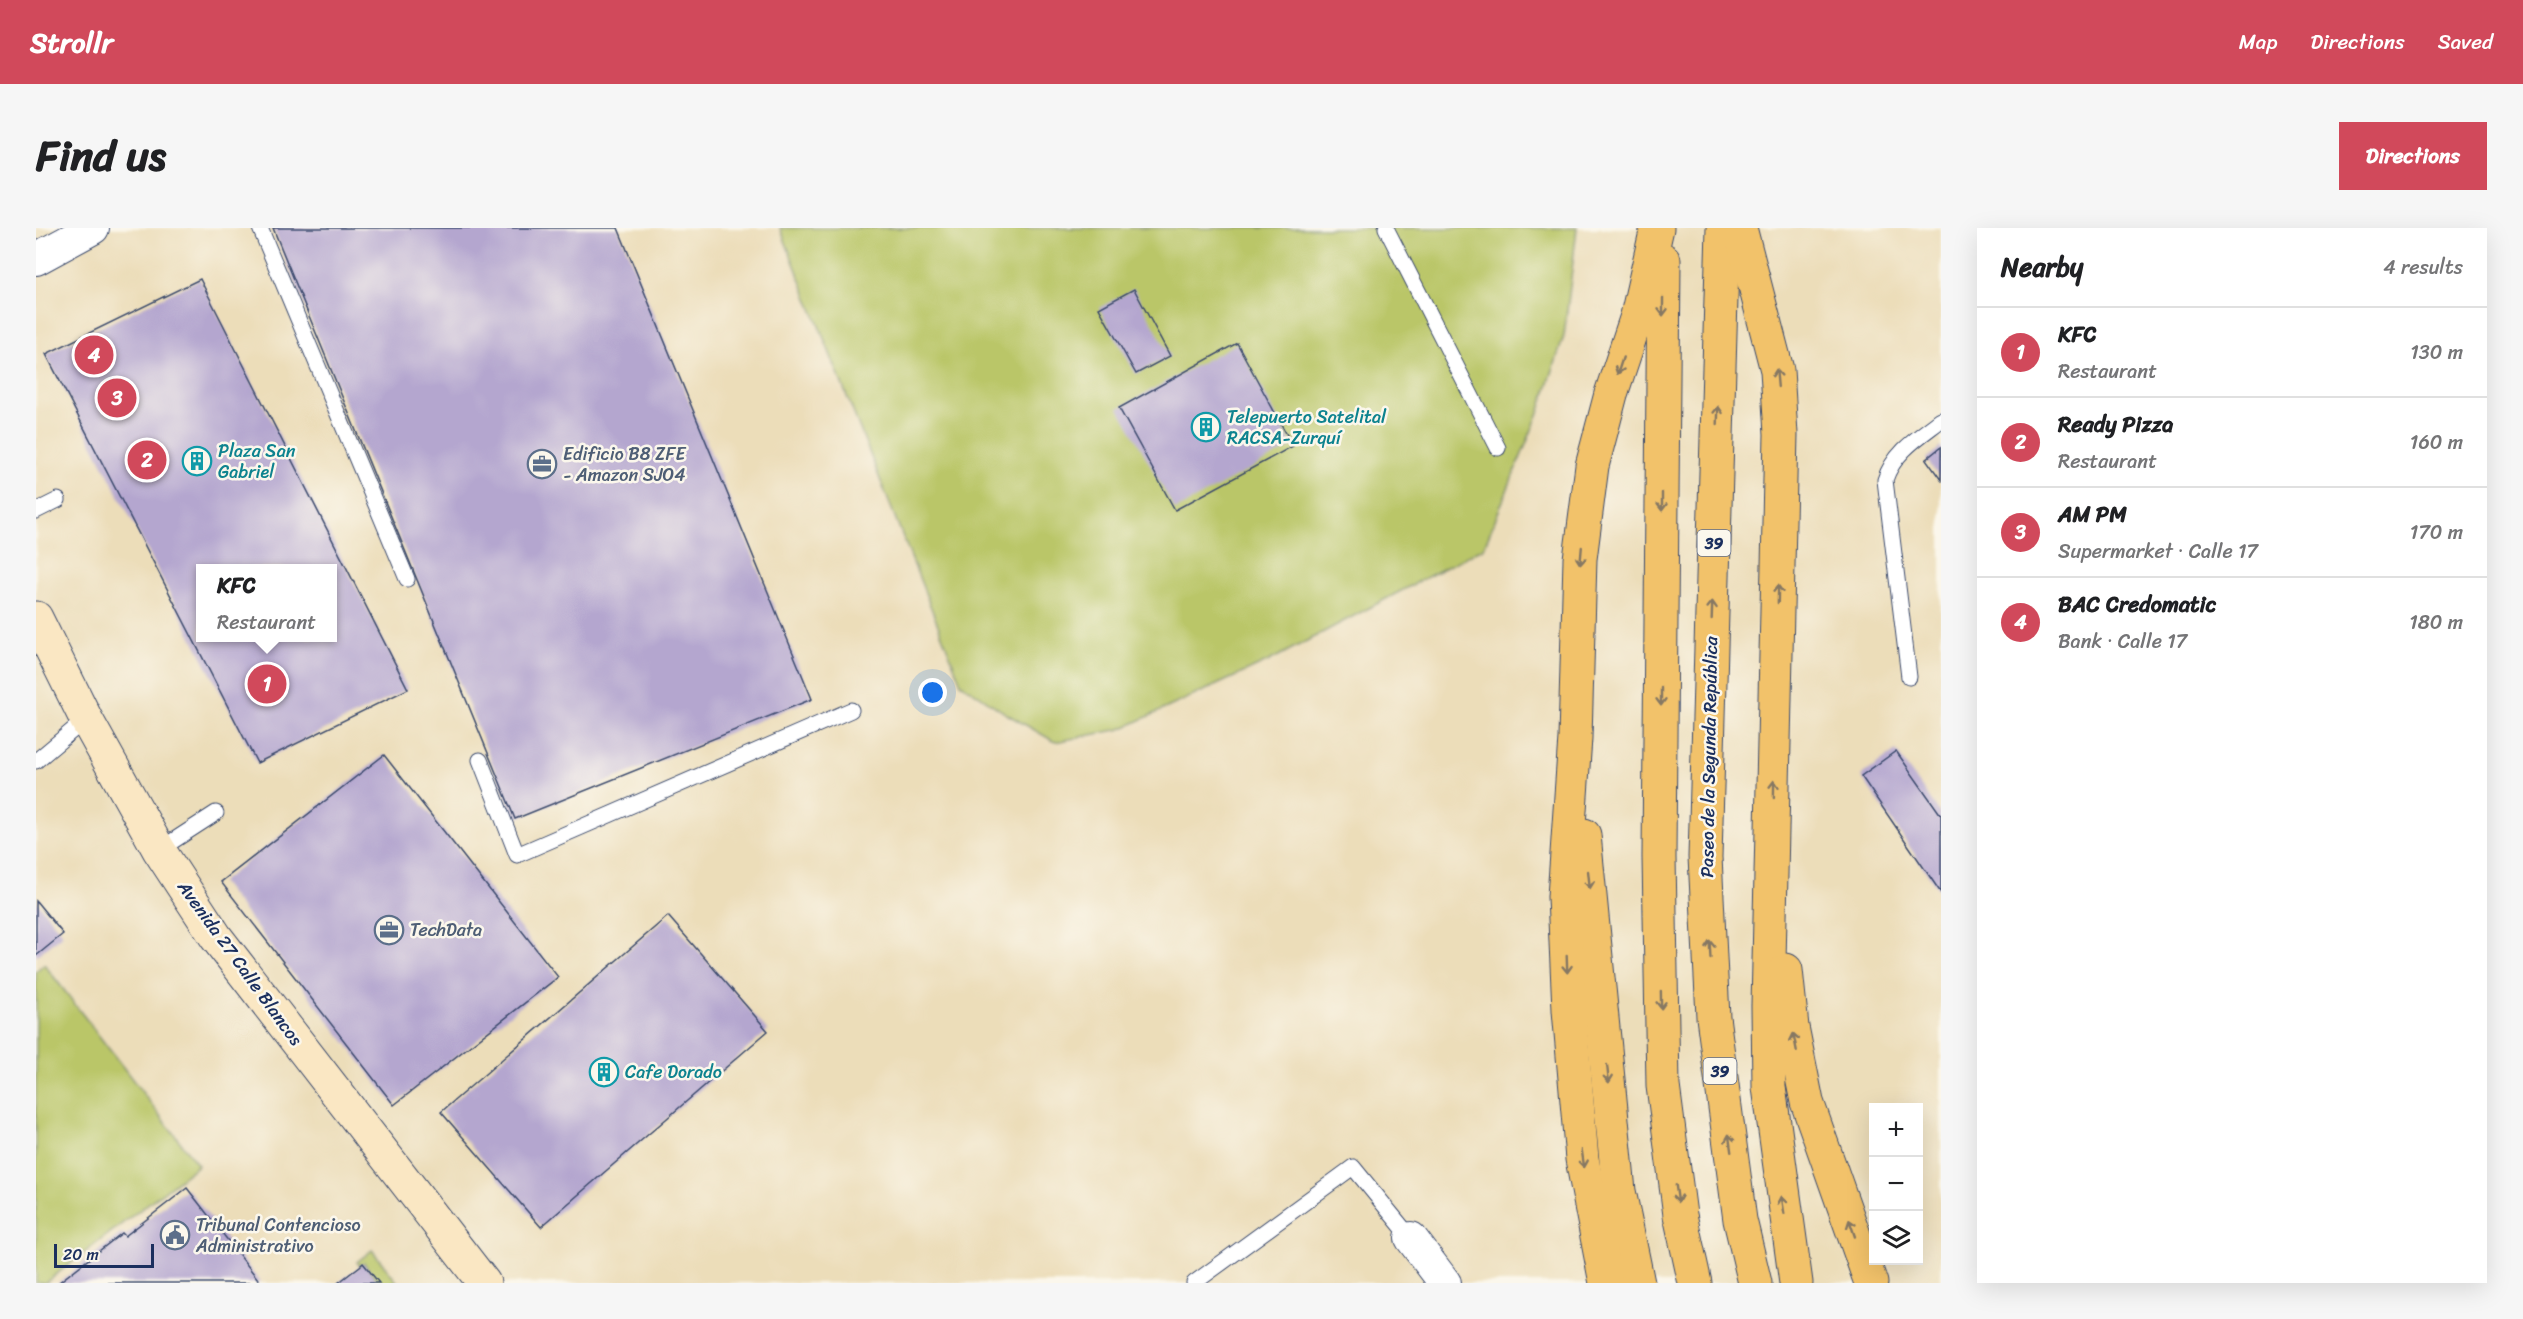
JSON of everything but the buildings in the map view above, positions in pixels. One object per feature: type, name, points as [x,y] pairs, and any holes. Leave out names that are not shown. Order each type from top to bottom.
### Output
[{"type":"highway","points":[[1606,1283],[1582,1159],[1569,1010],[1564,897],[1575,738],[1580,559],[1592,466],[1611,394],[1637,316],[1657,228]]},
{"type":"highway","points":[[1664,228],[1659,857],[1663,1086],[1680,1215],[1695,1283]]},
{"type":"highway","name":"Paseo de la Segunda República","points":[[1723,228],[1705,857],[1713,1017],[1740,1220],[1755,1283]]},
{"type":"highway","points":[[1740,228],[1777,370],[1781,434],[1768,1006],[1769,1087],[1796,1283]]},
{"type":"highway","points":[[1575,738],[1619,1191],[1638,1283]]},
{"type":"highway","points":[[1772,847],[1792,1027],[1807,1102],[1871,1283]]},
{"type":"main road","name":"Avenida 27 Calle Blancos","points":[[36,618],[86,719],[159,850],[216,937],[484,1283]]},
{"type":"street","points":[[36,260],[93,228]]},
{"type":"street","points":[[1411,1238],[1445,1283]]},
{"type":"lane","points":[[260,228],[407,579]]},
{"type":"lane","points":[[1386,228],[1498,448]]},
{"type":"lane","points":[[1909,677],[1885,480],[1889,467],[1900,452],[1941,420]]},
{"type":"lane","points":[[36,512],[58,500]]},
{"type":"lane","points":[[480,760],[517,855],[851,710]]},
{"type":"lane","points":[[36,761],[86,719]]},
{"type":"lane","points":[[159,850],[216,813]]},
{"type":"lane","points":[[1202,1281],[1353,1167],[1411,1238]]},
{"type":"green space","points":[[780,228],[1577,228],[1564,336],[1540,410],[1484,547],[1269,661],[1121,729],[1055,742],[1005,713],[961,683]]},
{"type":"green space","points":[[44,964],[198,1165],[45,1283],[36,1283],[36,971]]},
{"type":"green space","points":[[372,1250],[398,1283],[379,1283],[364,1263],[360,1266],[357,1262]]},
{"type":"place","name":"BAC Credomatic","points":[[94,355]]},
{"type":"place","name":"AM PM","points":[[117,398]]},
{"type":"place","name":"Telepuerto Satelital RACSA-Zurquí","points":[[1206,427]]},
{"type":"place","name":"Ready Pizza","points":[[147,460]]},
{"type":"place","name":"Plaza San Gabriel","points":[[197,461]]},
{"type":"place","name":"Edificio B8 ZFE - Amazon SJO4","points":[[542,464]]},
{"type":"place","name":"KFC","points":[[267,684]]},
{"type":"place","name":"TechData","points":[[389,930]]},
{"type":"place","name":"Cafe Dorado","points":[[604,1072]]},
{"type":"place","name":"Tribunal Contencioso Administrativo","points":[[175,1235]]}]
